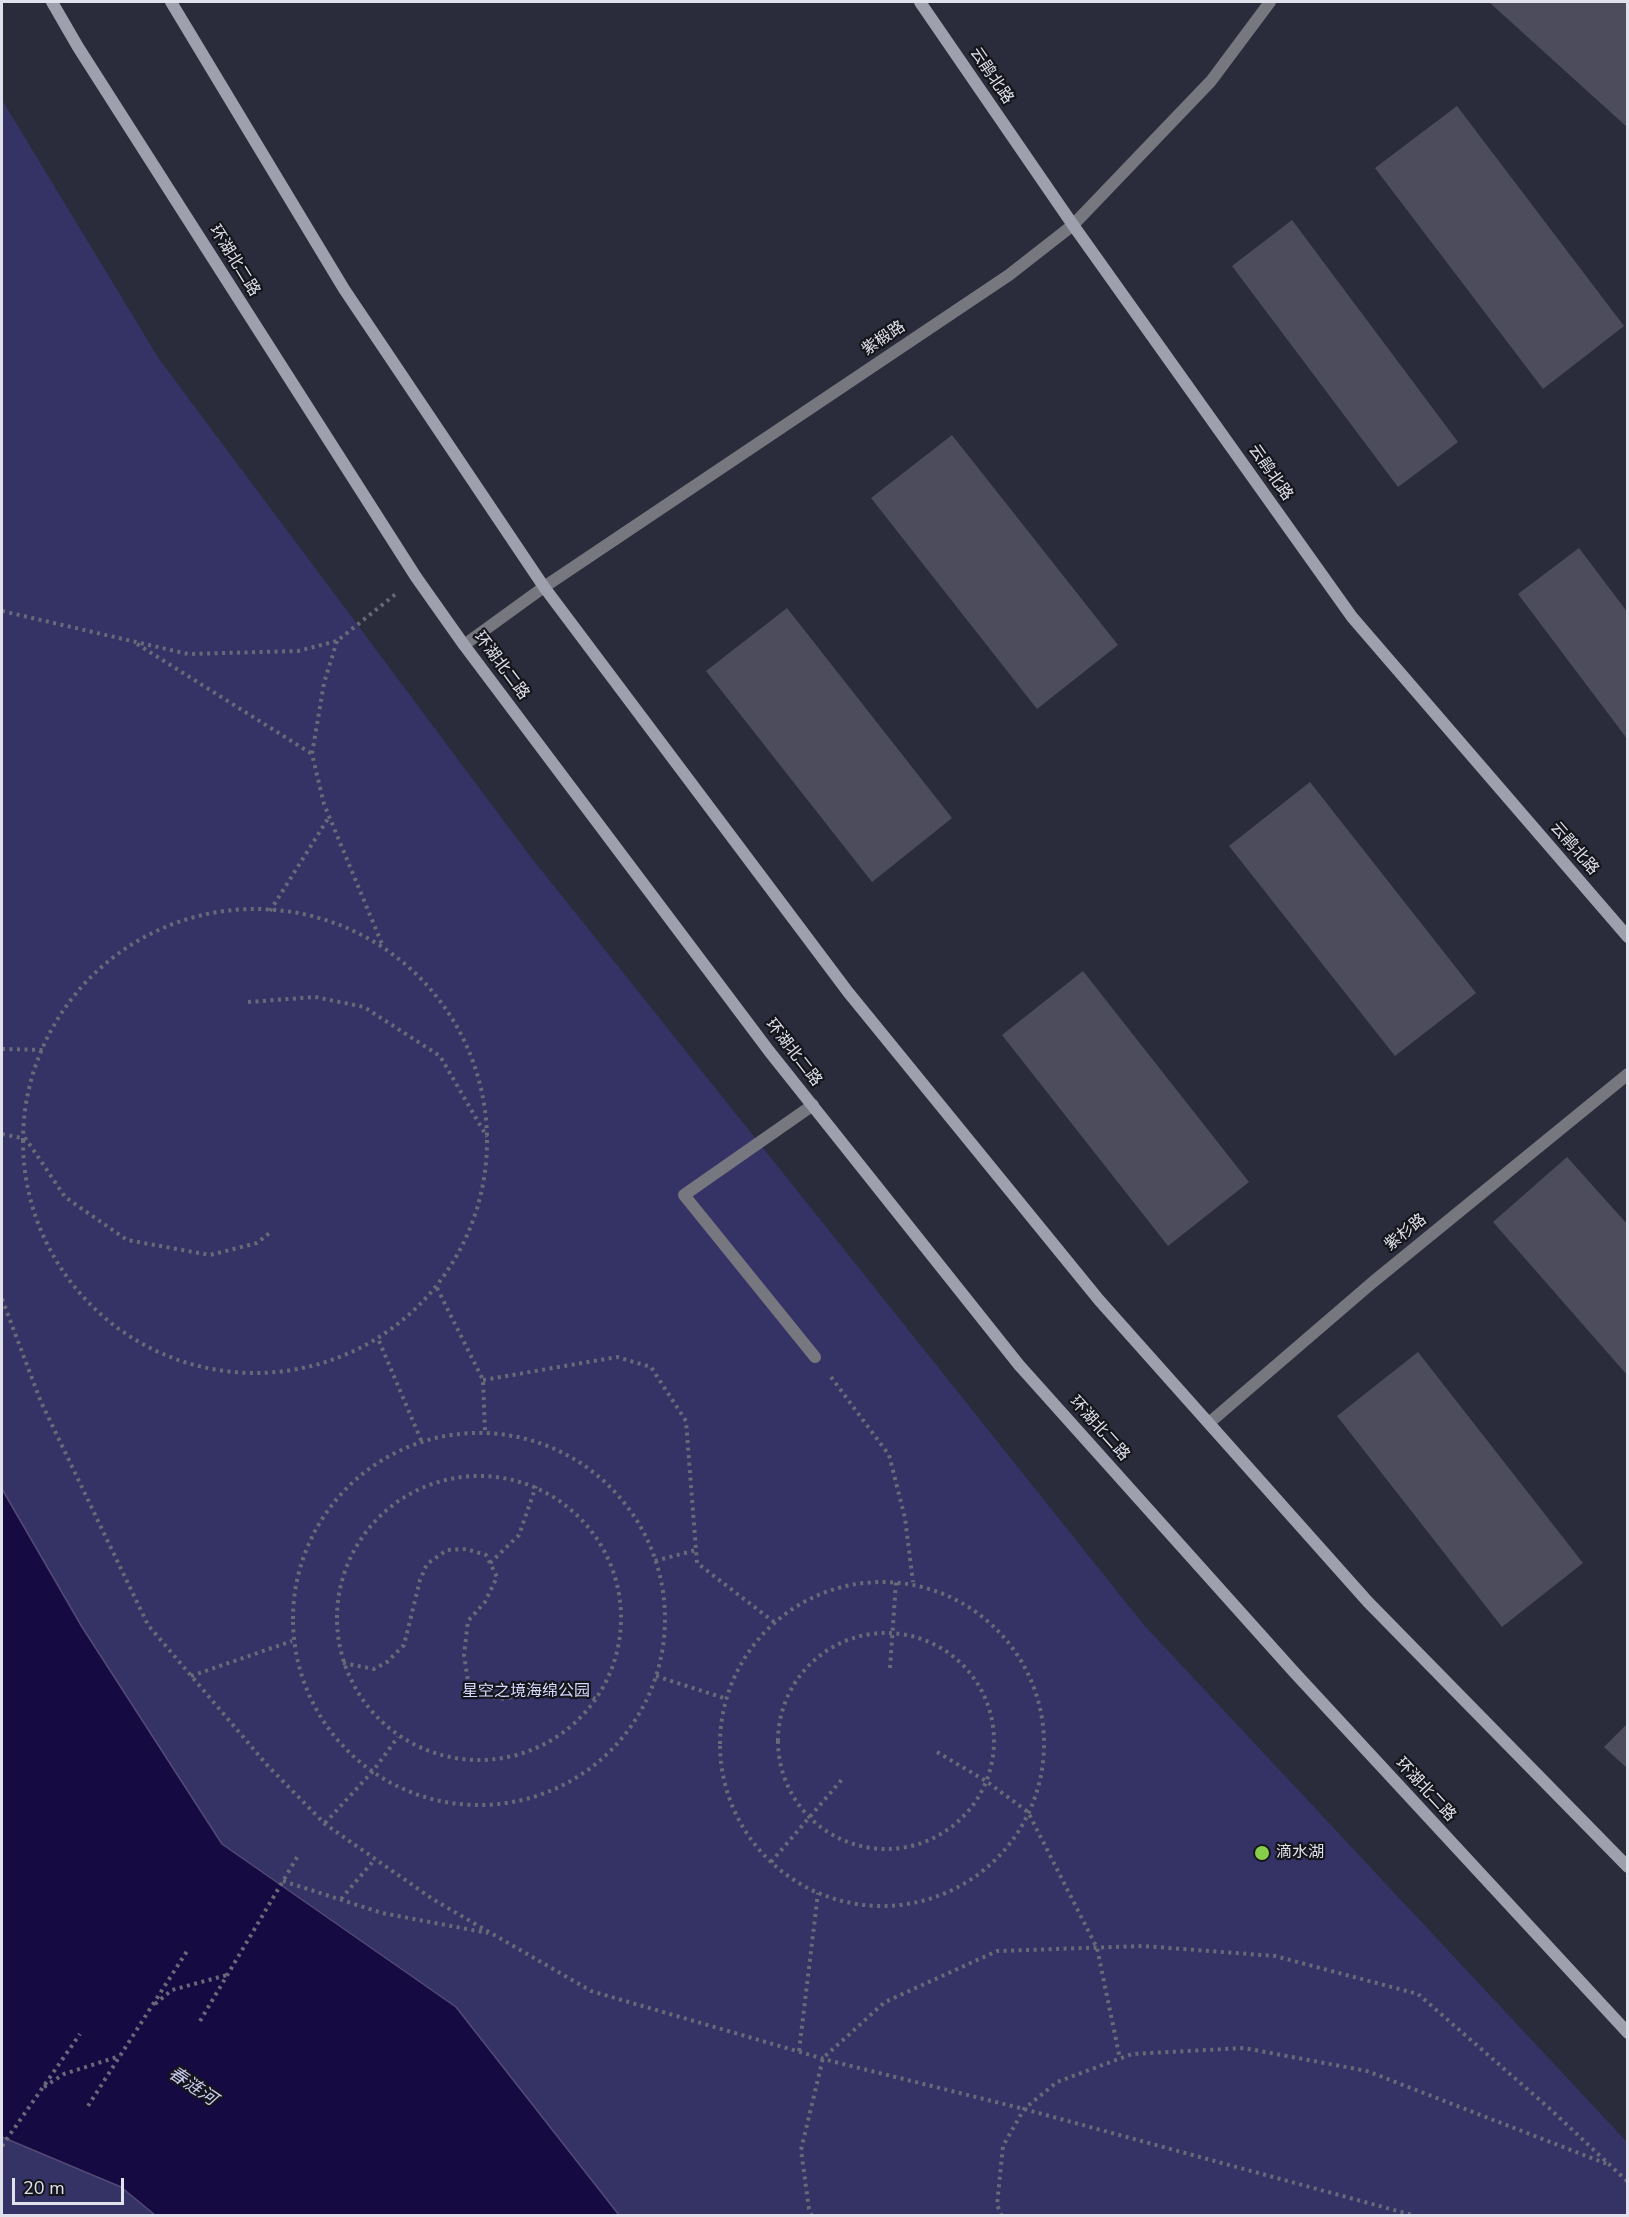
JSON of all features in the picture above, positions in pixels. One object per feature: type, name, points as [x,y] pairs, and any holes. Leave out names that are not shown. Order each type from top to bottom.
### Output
[{"type":"main road","name":"环湖北二路","points":[[52,2],[78,47],[416,577],[464,645],[813,1105],[1018,1365],[1294,1672],[1628,2033]]},
{"type":"main road","points":[[171,2],[344,289],[544,587],[848,992],[1100,1300],[1368,1602],[1628,1867]]},
{"type":"main road","name":"云鹃北路","points":[[920,2],[1073,225],[1352,616],[1628,937]]},
{"type":"street","name":"紫椴路","points":[[464,645],[544,587],[1009,275],[1073,225],[1211,81],[1270,2]]},
{"type":"street","name":"紫杉路","points":[[1209,1423],[1373,1282],[1628,1074]]},
{"type":"street","points":[[813,1105],[684,1195],[815,1357]]},
{"type":"path","points":[[2,611],[188,654],[298,651],[337,641],[416,577]]},
{"type":"path","points":[[337,641],[324,683],[312,754],[329,817],[383,947]]},
{"type":"path","points":[[134,642],[312,754]]},
{"type":"path","points":[[270,911],[329,817]]},
{"type":"path","points":[[224,910],[302,912],[376,941],[383,947],[436,993],[475,1062],[489,1140],[476,1218],[437,1288],[379,1341],[305,1370],[226,1374],[155,1353],[94,1310],[50,1250],[25,1180],[25,1105],[48,1034],[92,974],[153,931],[224,910]]},
{"type":"path","points":[[248,1002],[315,997],[364,1007],[440,1056],[489,1140]]},
{"type":"path","points":[[2,1049],[43,1050]]},
{"type":"path","points":[[2,1134],[26,1139],[65,1197],[127,1240],[210,1255],[257,1243],[272,1231]]},
{"type":"path","points":[[437,1288],[483,1380],[485,1431]]},
{"type":"path","points":[[2,1299],[41,1402],[148,1625],[267,1765],[325,1824],[434,1900],[591,1991],[823,2058],[1024,2109],[1416,2216]]},
{"type":"path","points":[[379,1341],[421,1440]]},
{"type":"path","points":[[483,1380],[617,1357],[651,1367],[686,1421],[697,1563],[774,1622]]},
{"type":"path","points":[[815,1357],[851,1401],[889,1455],[905,1518],[913,1582]]},
{"type":"path","points":[[485,1431],[543,1442],[595,1472],[635,1516],[659,1570],[666,1630],[653,1688],[623,1739],[578,1779],[524,1802],[465,1807],[403,1791],[349,1756],[311,1703],[292,1641],[296,1577],[321,1518],[364,1470],[421,1440],[485,1431]]},
{"type":"path","points":[[490,1474],[536,1485],[576,1512],[605,1550],[620,1595],[620,1642],[604,1688],[574,1725],[534,1751],[488,1762],[441,1757],[398,1737],[364,1705],[342,1663],[335,1617],[344,1570],[366,1529],[400,1497],[443,1478],[490,1474]]},
{"type":"path","points":[[490,1563],[519,1535],[536,1485]]},
{"type":"path","points":[[342,1663],[374,1669],[387,1662],[404,1645],[420,1580],[427,1564],[447,1550],[466,1550],[486,1555],[497,1577],[485,1602],[468,1622],[464,1655],[468,1681],[481,1696],[505,1698],[535,1690],[574,1684],[595,1699]]},
{"type":"path","points":[[655,1561],[696,1550]]},
{"type":"path","points":[[858,1581],[913,1582],[962,1601],[1003,1634],[1032,1679],[1045,1731],[1040,1784],[1019,1833],[984,1872],[937,1898],[886,1908],[833,1900],[784,1875],[746,1836],[723,1785],[718,1731],[732,1677],[762,1632],[774,1622],[806,1598],[858,1581]]},
{"type":"path","points":[[890,1668],[896,1582]]},
{"type":"path","points":[[869,1633],[905,1633],[939,1646],[967,1667],[986,1698],[995,1732],[992,1768],[986,1781],[977,1801],[954,1827],[922,1845],[887,1850],[852,1845],[820,1828],[795,1801],[781,1768],[778,1732],[787,1697],[806,1667],[835,1645],[869,1633]]},
{"type":"path","points":[[191,1676],[292,1641]]},
{"type":"path","points":[[656,1676],[727,1699]]},
{"type":"path","points":[[325,1824],[373,1771],[398,1737]]},
{"type":"path","points":[[937,1752],[986,1781],[1028,1812],[1097,1948],[1120,2059]]},
{"type":"path","points":[[771,1862],[844,1777]]},
{"type":"path","points":[[200,2020],[299,1854]]},
{"type":"path","points":[[341,1899],[375,1859]]},
{"type":"path","points":[[283,1881],[382,1913],[492,1934]]},
{"type":"path","points":[[800,2051],[818,1893]]},
{"type":"path","points":[[812,2216],[801,2150],[823,2058],[885,2002],[997,1951],[1143,1946],[1275,1956],[1418,1994],[1549,2108],[1628,2182]]},
{"type":"path","points":[[88,2106],[189,1948]]},
{"type":"path","points":[[151,2008],[172,1990],[228,1974]]},
{"type":"path","points":[[2,2146],[80,2034]]},
{"type":"path","points":[[1002,2216],[998,2205],[1003,2146],[1024,2109],[1058,2082],[1132,2054],[1244,2048],[1368,2071],[1611,2166]]},
{"type":"path","points":[[41,2090],[64,2074],[120,2056]]},
{"type":"green space","name":"星空之境海绵公园","points":[[2,100],[159,359],[530,856],[1143,1624],[1627,2142],[1627,2215],[2,2215]]},
{"type":"water","name":"春涟河","points":[[2,1489],[82,1627],[222,1844],[456,2007],[619,2215],[155,2215],[121,2187],[2,2137]]},
{"type":"building","points":[[1489,2],[1628,2],[1628,128]]},
{"type":"building","points":[[1457,106],[1624,326],[1543,389],[1375,168]]},
{"type":"building","points":[[1292,220],[1458,442],[1398,487],[1232,266]]},
{"type":"building","points":[[952,435],[1118,645],[1037,709],[871,498]]},
{"type":"building","points":[[1579,548],[1628,613],[1628,740],[1518,594]]},
{"type":"building","points":[[787,608],[952,818],[872,882],[706,671]]},
{"type":"building","points":[[1310,782],[1476,993],[1395,1056],[1229,846]]},
{"type":"building","points":[[1083,971],[1249,1182],[1168,1246],[1002,1035]]},
{"type":"building","points":[[1567,1157],[1628,1225],[1628,1376],[1493,1222]]},
{"type":"building","points":[[1418,1352],[1583,1563],[1502,1627],[1337,1416]]},
{"type":"building","points":[[1628,1723],[1628,1769],[1604,1747]]},
{"type":"place","name":"滴水湖","points":[[1262,1853]]}]
